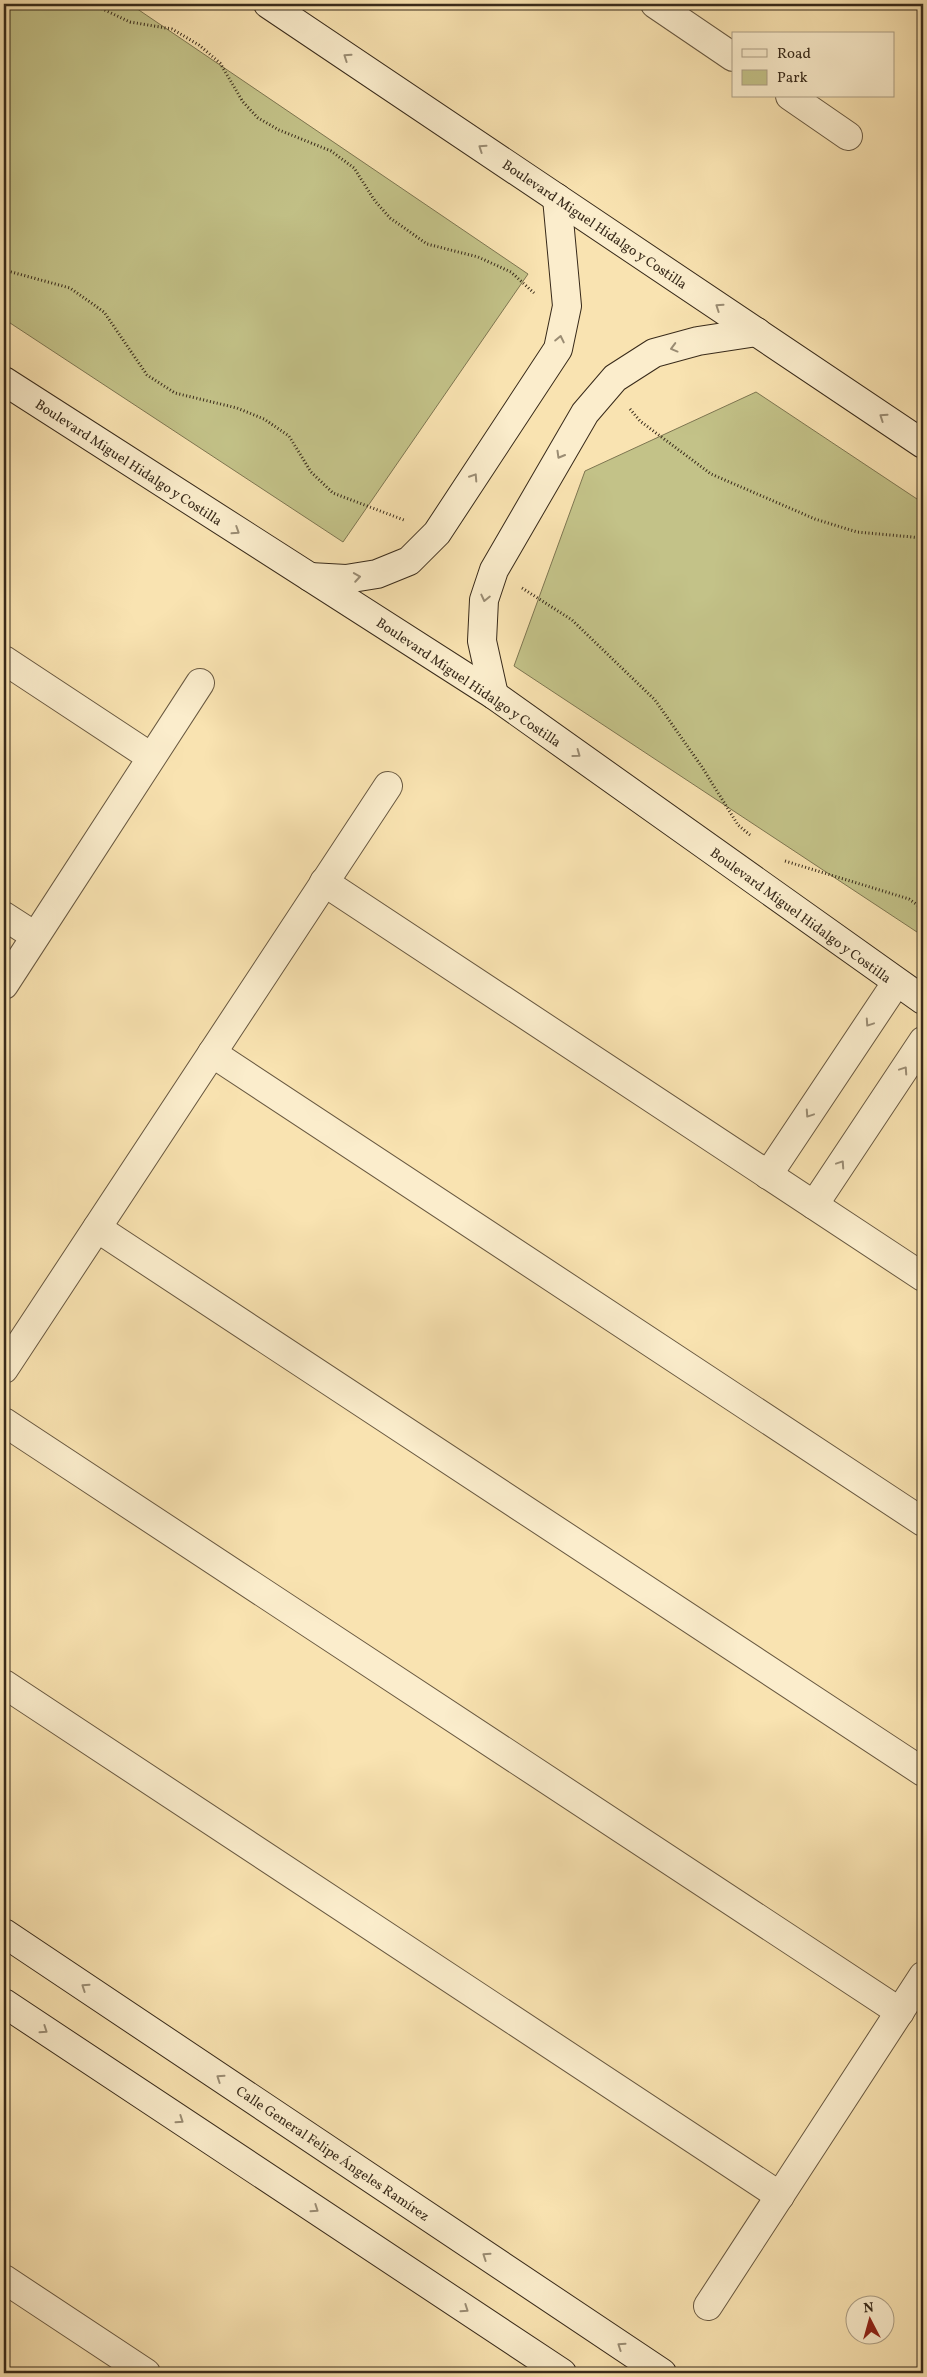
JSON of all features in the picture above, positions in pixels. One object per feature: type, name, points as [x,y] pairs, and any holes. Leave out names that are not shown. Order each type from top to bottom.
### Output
[{"type":"street","name":"Boulevard Miguel Hidalgo y Costilla","points":[[268,4],[923,444]]},
{"type":"street","points":[[654,4],[732,56]]},
{"type":"street","points":[[793,98],[848,136]]},
{"type":"street","points":[[308,577],[346,579],[377,574],[410,561],[437,533],[558,350],[568,306],[557,198]]},
{"type":"street","points":[[494,695],[482,642],[484,600],[494,570],[585,413],[615,378],[654,353],[698,341],[757,332]]},
{"type":"street","name":"Boulevard Miguel Hidalgo y Costilla","points":[[4,381],[494,695],[896,983],[923,1000]]},
{"type":"street","points":[[4,660],[152,757]]},
{"type":"street","points":[[4,985],[200,683]]},
{"type":"street","points":[[4,1369],[388,786]]},
{"type":"street","points":[[324,882],[923,1277]]},
{"type":"street","points":[[4,916],[35,936]]},
{"type":"street","points":[[768,1175],[896,983]]},
{"type":"street","points":[[814,1205],[923,1041]]},
{"type":"street","points":[[212,1053],[923,1522]]},
{"type":"street","points":[[97,1228],[923,1772]]},
{"type":"street","points":[[4,1422],[900,2012]]},
{"type":"street","points":[[4,1684],[780,2196]]},
{"type":"street","name":"Calle General Felipe Ángeles Ramírez","points":[[4,1933],[655,2371]]},
{"type":"street","points":[[708,2306],[923,1976]]},
{"type":"street","points":[[4,2003],[562,2373]]},
{"type":"street","points":[[4,2279],[146,2373]]},
{"type":"path","points":[[92,4],[130,22],[172,29],[199,45],[220,63],[243,102],[258,118],[279,130],[331,151],[354,168],[375,200],[390,218],[427,244],[478,257],[511,272],[537,296],[561,334]]},
{"type":"path","points":[[610,384],[640,421],[711,474],[815,519],[857,532],[923,538]]},
{"type":"green space","points":[[4,4],[130,4],[528,274],[343,542],[4,319]]},
{"type":"green space","points":[[756,392],[923,503],[923,936],[514,666],[585,471]]}]
